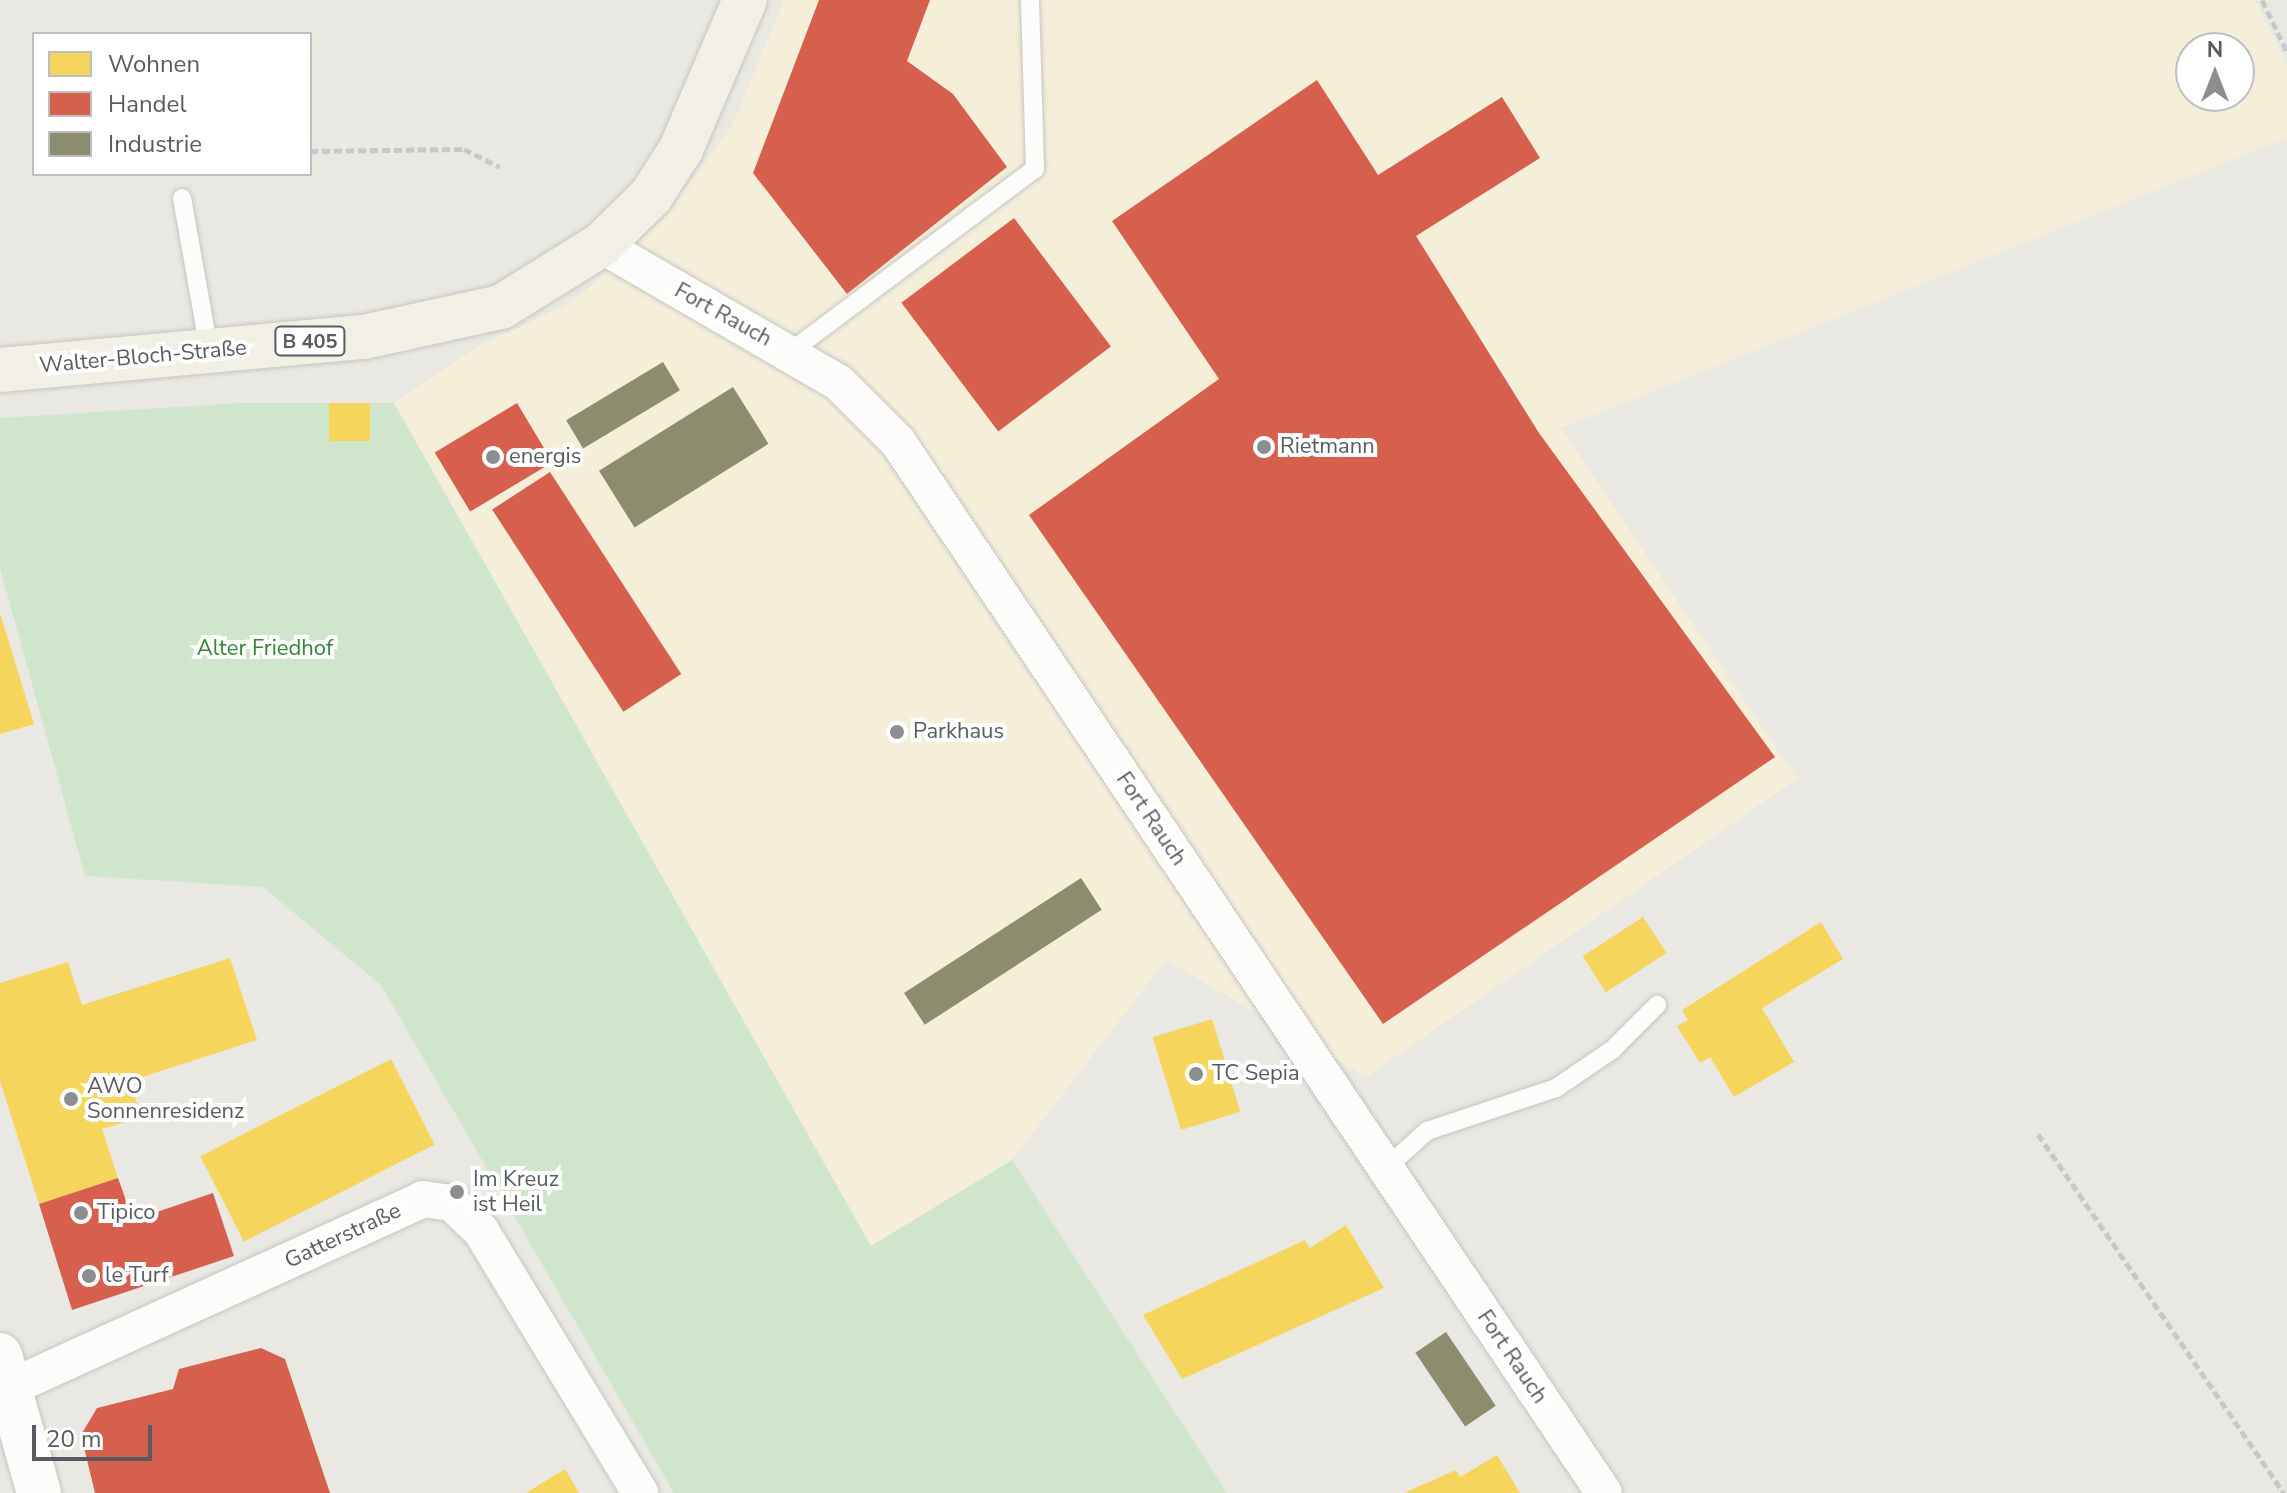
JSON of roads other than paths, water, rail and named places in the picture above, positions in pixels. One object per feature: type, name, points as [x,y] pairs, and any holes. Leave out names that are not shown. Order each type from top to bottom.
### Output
[{"type":"main road","name":"Walter-Bloch-Straße","points":[[0,370],[364,337],[501,307],[601,245],[651,196],[681,149],[745,0]]},
{"type":"main road","points":[[4,1372],[39,1493]]},
{"type":"street","name":"Fort Rauch","points":[[601,245],[839,383],[898,442],[1604,1493]]},
{"type":"street","name":"Gatterstraße","points":[[4,1372],[423,1199],[452,1203],[481,1231],[640,1493]]},
{"type":"lane","points":[[790,352],[1035,169],[1030,0]]},
{"type":"lane","points":[[182,198],[209,350]]},
{"type":"lane","points":[[1386,1168],[1427,1131],[1556,1088],[1612,1050],[1657,1005]]},
{"type":"place","name":"Rietmann","points":[[1264,447]]},
{"type":"place","name":"energis","points":[[493,457]]},
{"type":"place","name":"Parkhaus","points":[[897,732]]},
{"type":"place","name":"TC Sepia","points":[[1196,1074]]},
{"type":"place","name":"AWO Sonnenresidenz","points":[[71,1099]]},
{"type":"place","name":"Im Kreuz ist Heil","points":[[457,1192]]},
{"type":"place","name":"Tipico","points":[[81,1213]]},
{"type":"place","name":"le Turf","points":[[89,1276]]},
{"type":"park label","name":"Alter Friedhof","points":[[265,649]]}]
